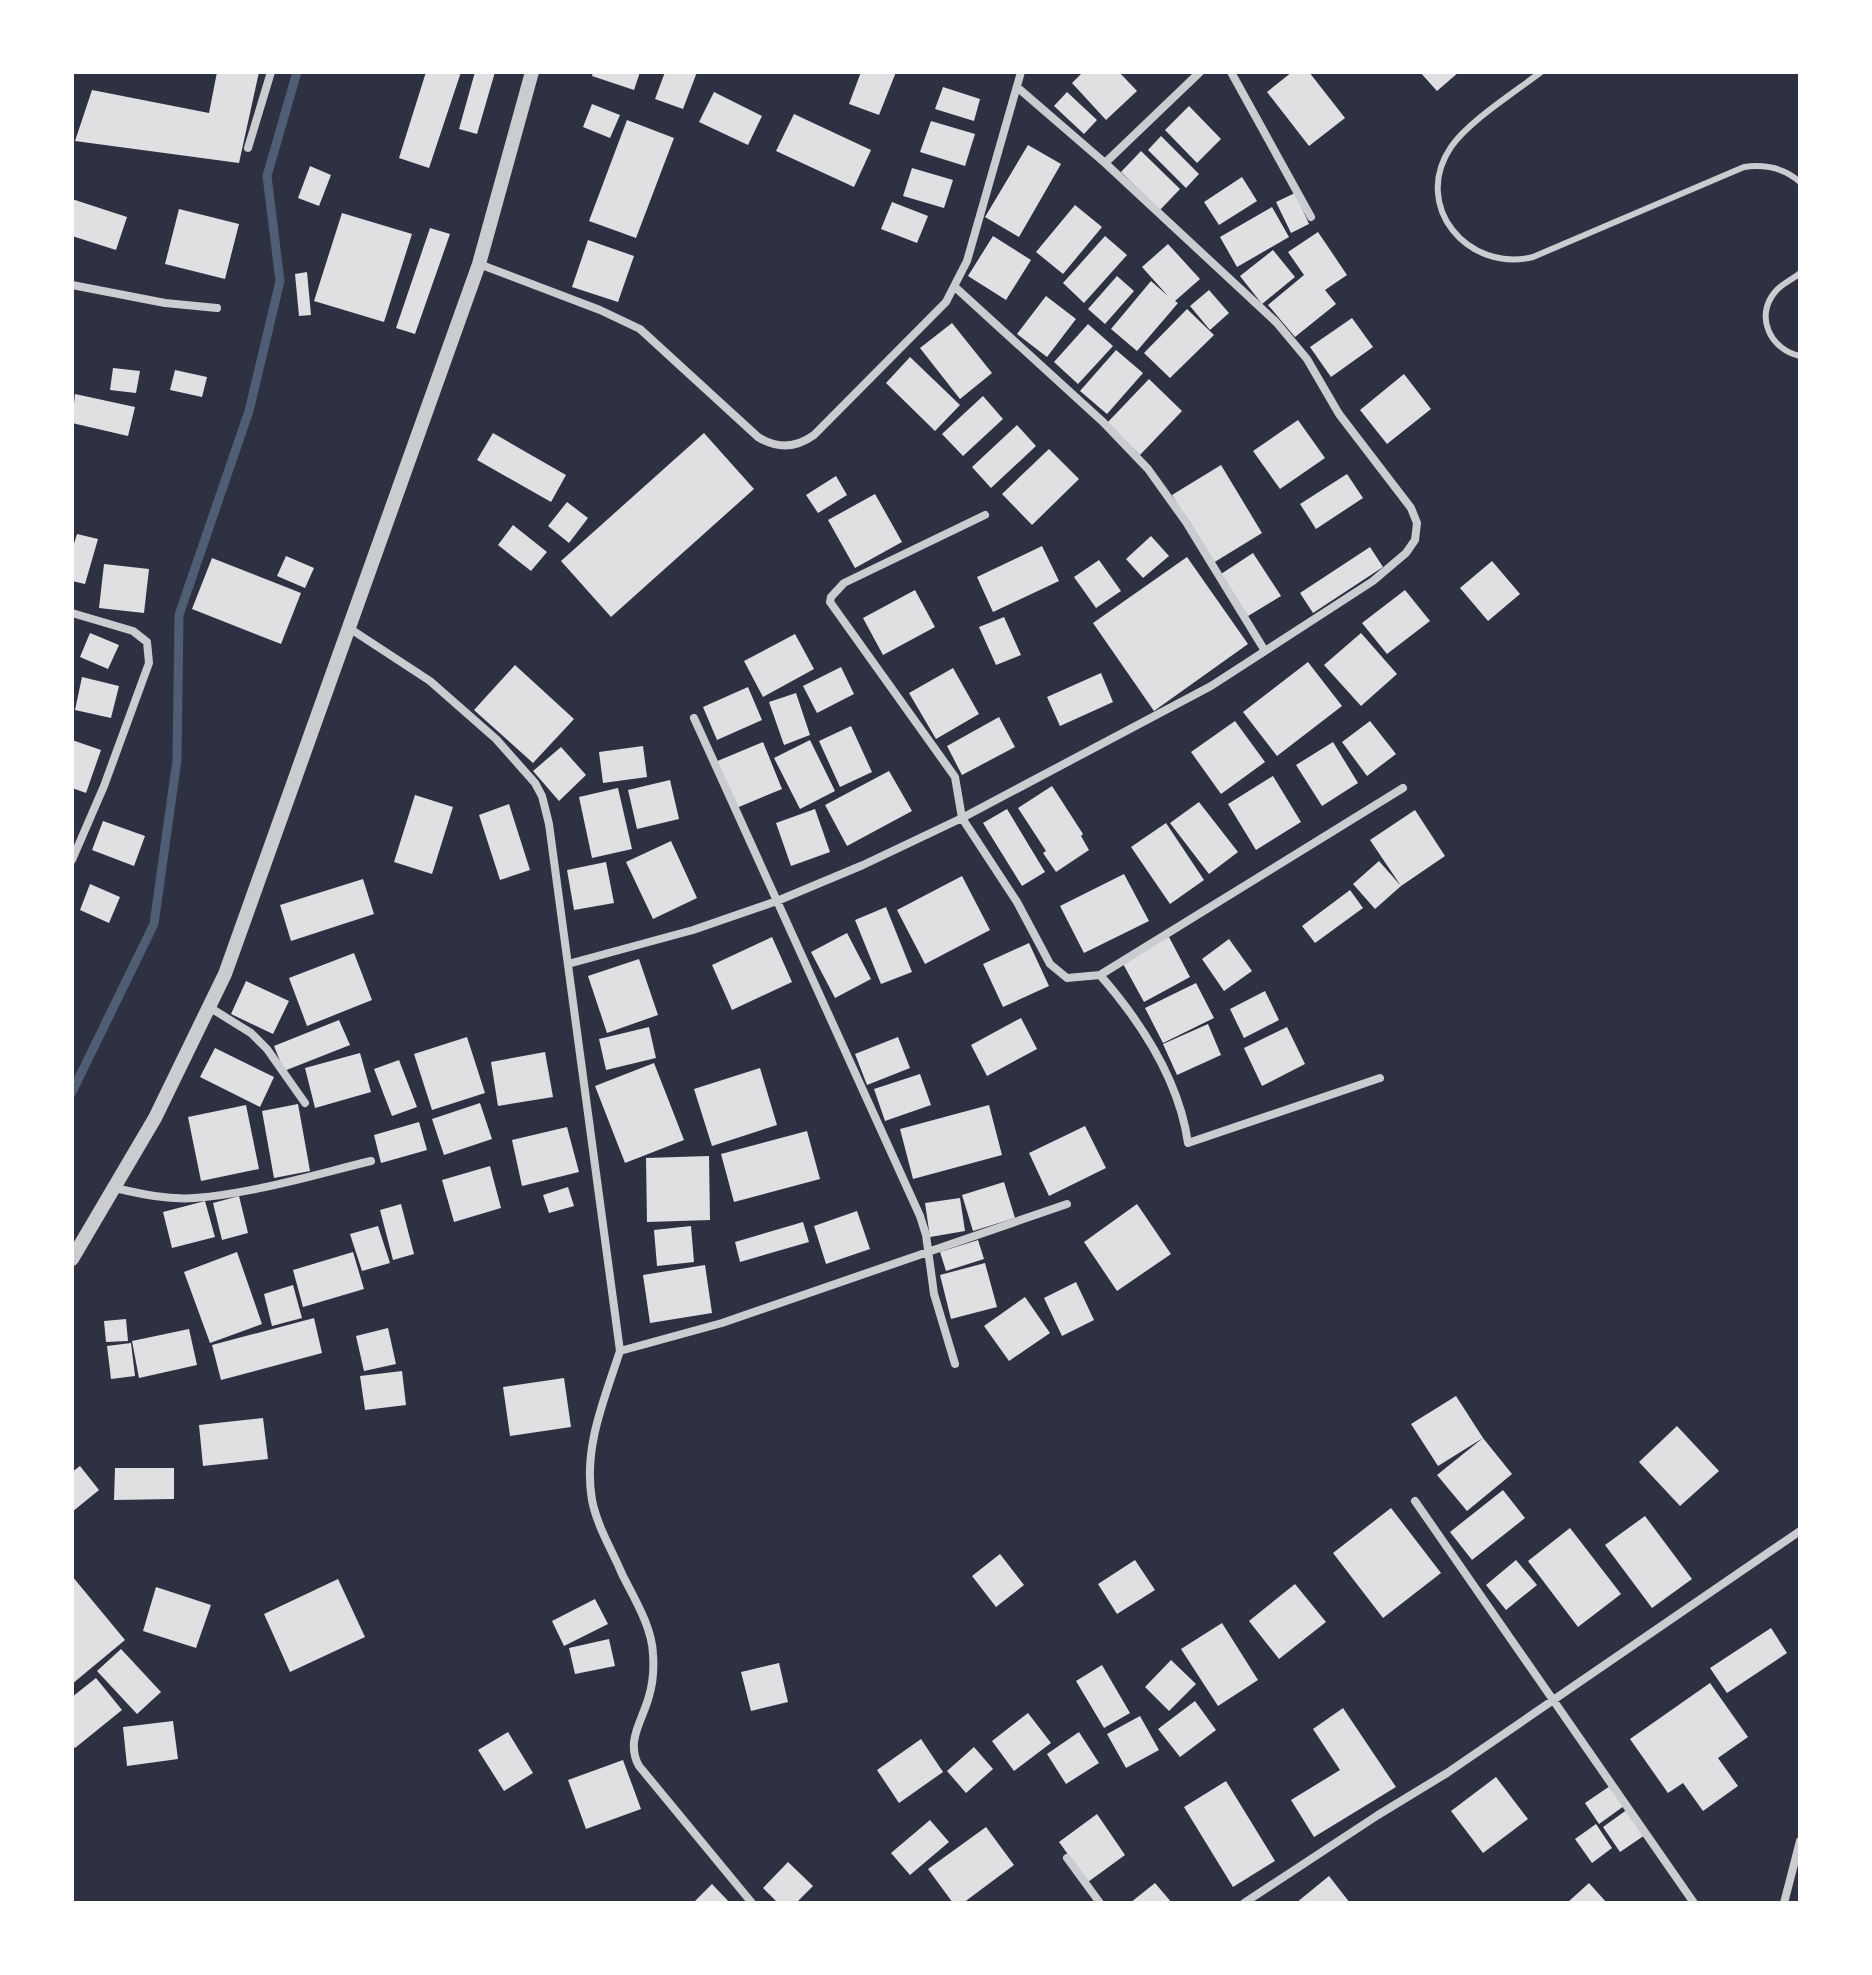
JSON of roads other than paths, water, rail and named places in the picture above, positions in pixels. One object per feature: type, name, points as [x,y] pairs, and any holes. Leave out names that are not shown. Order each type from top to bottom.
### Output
[{"type":"street","points":[[248,148],[271,72]]},
{"type":"street","points":[[72,1259],[155,1118],[225,974],[479,264],[532,72]]},
{"type":"street","points":[[479,264],[600,310],[640,329],[752,433],[779,446],[801,443],[814,435],[934,315],[955,287],[967,261],[1021,72]]},
{"type":"street","points":[[1105,163],[1200,72]]},
{"type":"street","points":[[1231,72],[1311,217]]},
{"type":"street","points":[[568,964],[693,930],[777,901],[962,818],[1211,686],[1373,581],[1406,553],[1415,540],[1417,523],[1411,508],[1339,414],[1294,341],[1105,163],[1017,87]]},
{"type":"street","points":[[72,285],[165,303],[217,308]]},
{"type":"street","points":[[955,287],[1103,422],[1148,469],[1186,522],[1265,651]]},
{"type":"street","points":[[985,515],[844,583],[830,602],[955,777],[962,818],[1017,902],[1050,964],[1067,978],[1100,975],[1403,788]]},
{"type":"street","points":[[72,613],[133,631],[147,642],[149,663],[104,786],[72,860]]},
{"type":"street","points":[[349,628],[395,655],[465,709],[535,783],[542,796],[549,824],[620,1351],[596,1422],[590,1461],[592,1500],[600,1525],[640,1611],[653,1650],[651,1688],[634,1737],[634,1755],[752,1903]]},
{"type":"street","points":[[694,718],[912,1196],[926,1235],[934,1294],[955,1364]]},
{"type":"street","points":[[1100,975],[1154,1050],[1181,1114],[1188,1143],[1380,1078]]},
{"type":"street","points":[[209,1007],[251,1033],[267,1049],[305,1103]]},
{"type":"street","points":[[115,1188],[157,1197],[193,1198],[248,1190],[371,1161]]},
{"type":"street","points":[[620,1351],[722,1323],[1067,1204]]},
{"type":"street","points":[[1415,1501],[1694,1903]]},
{"type":"street","points":[[1247,1902],[1447,1773],[1800,1531]]},
{"type":"street","points":[[1784,1903],[1800,1841]]},
{"type":"street","points":[[1067,1858],[1100,1903]]},
{"type":"lane","points":[[1541,72],[1466,131],[1449,150],[1444,162],[1438,186],[1447,223],[1462,242],[1484,255],[1508,261],[1533,257],[1744,167],[1776,168],[1800,182]]},
{"type":"lane","points":[[1800,273],[1776,290],[1769,301],[1766,315],[1767,328],[1774,340],[1783,350],[1800,356]]},
{"type":"waterway","points":[[72,1092],[154,924],[177,760],[179,615],[249,411],[280,281],[267,176],[297,72]]}]
